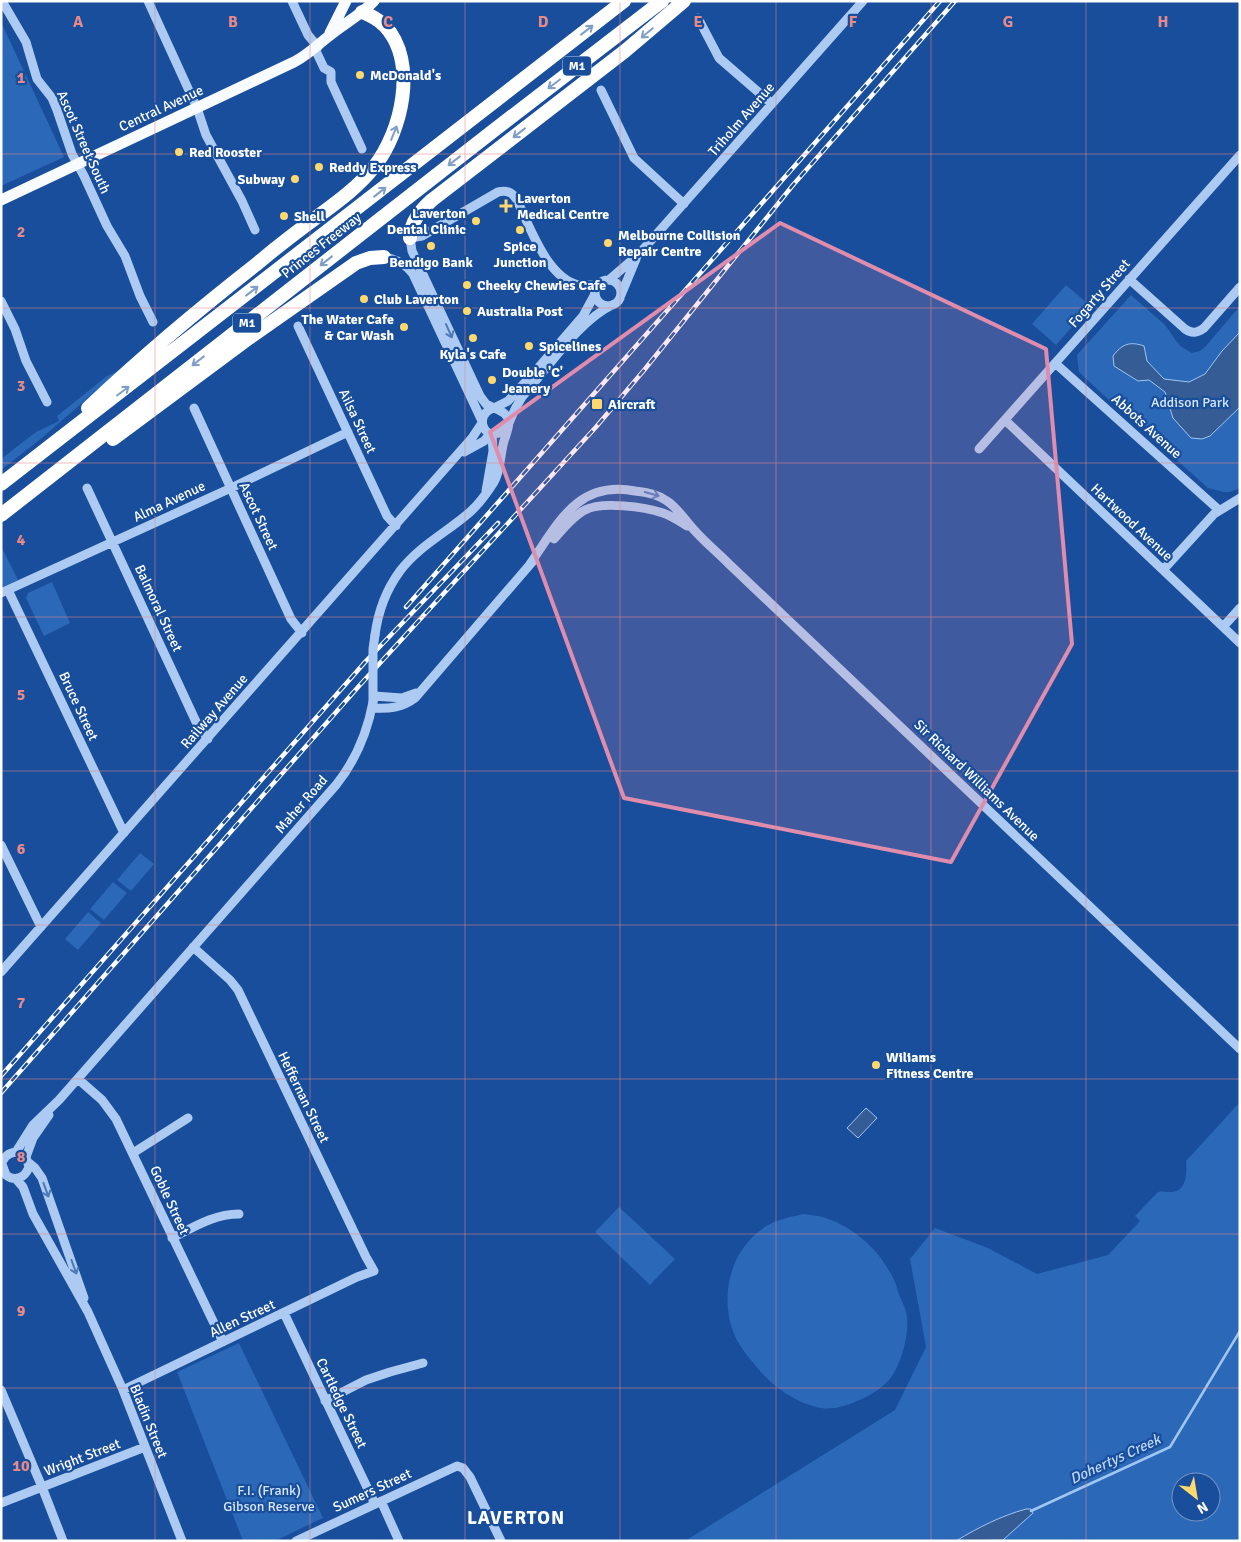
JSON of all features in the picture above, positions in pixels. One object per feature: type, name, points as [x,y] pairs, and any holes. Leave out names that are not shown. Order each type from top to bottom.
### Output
[{"type":"highway","name":"Princes Freeway","points":[[1,484],[624,1]]},
{"type":"highway","name":"Princes Freeway","points":[[1,517],[485,137],[662,1]]},
{"type":"highway","points":[[410,238],[411,228],[415,219],[432,200],[625,50],[684,1]]},
{"type":"highway","points":[[35,458],[123,374],[226,288],[354,188],[379,160],[396,128],[402,100],[403,79],[398,50],[392,36],[380,22],[362,12]]},
{"type":"highway","points":[[1,517],[150,413],[249,338],[356,263],[370,258],[384,257]]},
{"type":"main road","name":"Central Avenue","points":[[328,36],[346,1]]},
{"type":"main road","points":[[350,1],[362,12]]},
{"type":"main road","name":"Central Avenue","points":[[1,200],[294,62],[316,48],[328,36],[374,1]]},
{"type":"street","name":"Ascot Street South","points":[[2,1],[26,42],[37,79],[52,98],[76,164],[83,173],[102,217],[125,256],[140,296],[153,322]]},
{"type":"street","points":[[148,1],[197,108],[206,135],[242,201],[255,230]]},
{"type":"street","points":[[292,1],[324,68],[331,72],[331,82],[362,149]]},
{"type":"street","name":"Triholm Avenue","points":[[609,280],[639,254],[859,3]]},
{"type":"street","points":[[698,18],[719,58],[772,104]]},
{"type":"street","points":[[601,90],[634,158],[684,204]]},
{"type":"street","name":"Fogarty Street","points":[[979,449],[1240,155]]},
{"type":"street","points":[[482,422],[485,412],[508,401],[540,367],[583,316],[594,290],[600,283],[609,280],[618,284],[621,290],[620,296],[614,304],[598,313],[581,328],[522,398],[509,423],[500,433],[491,434],[486,431],[482,422],[430,287],[412,251],[410,238],[422,236],[498,192],[510,193],[517,200],[550,265],[569,282],[594,290]]},
{"type":"street","name":"Triholm Avenue","points":[[620,296],[639,254]]},
{"type":"street","points":[[384,257],[396,260],[406,266],[413,274],[481,399],[488,406],[506,414],[509,423]]},
{"type":"street","points":[[1129,280],[1185,329],[1191,332],[1204,328],[1240,287]]},
{"type":"street","points":[[423,295],[430,287]]},
{"type":"street","points":[[594,290],[596,298],[602,304],[614,304]]},
{"type":"street","points":[[1,301],[16,332],[26,361],[47,402]]},
{"type":"street","name":"Ailsa Street","points":[[298,326],[387,516],[396,526]]},
{"type":"street","name":"Abbots Avenue","points":[[1055,363],[1219,510]]},
{"type":"street","name":"Ascot Street","points":[[194,408],[291,619],[302,632]]},
{"type":"street","name":"Hartwood Avenue","points":[[1005,420],[1240,643]]},
{"type":"street","name":"Railway Avenue","points":[[1,972],[396,526],[472,438],[482,422]]},
{"type":"street","name":"Maher Road","points":[[16,1152],[33,1125],[78,1079],[344,775],[363,742],[374,700],[373,653],[378,616],[384,600],[401,570],[420,549],[471,512],[485,494],[496,478],[503,446],[509,430],[509,423]]},
{"type":"street","name":"Alma Avenue","points":[[5,591],[231,488],[348,432]]},
{"type":"street","name":"Maher Road","points":[[485,494],[493,452],[491,434]]},
{"type":"street","name":"Railway Avenue","points":[[446,467],[469,448],[491,434]]},
{"type":"street","name":"Balmoral Street","points":[[87,488],[198,726],[208,738]]},
{"type":"street","points":[[627,508],[630,490]]},
{"type":"street","name":"Sir Richard Williams Avenue","points":[[530,564],[567,512],[580,500],[593,494],[607,491],[630,490],[652,494],[665,499],[678,510],[696,532],[1240,1049]]},
{"type":"street","points":[[1163,570],[1219,510],[1240,498]]},
{"type":"street","name":"Sir Richard Williams Avenue","points":[[374,700],[392,708],[403,705],[415,698],[530,564],[570,521],[584,510],[601,506],[663,513],[696,532]]},
{"type":"street","name":"Bruce Street","points":[[5,591],[124,833]]},
{"type":"street","points":[[1223,627],[1240,608]]},
{"type":"street","points":[[1,845],[41,927]]},
{"type":"street","name":"Heffernan Street","points":[[193,948],[230,980],[238,990],[374,1271]]},
{"type":"street","name":"Goble Street","points":[[78,1079],[102,1100],[116,1119],[223,1342]]},
{"type":"street","name":"Maher Road","points":[[27,1160],[33,1138],[59,1100]]},
{"type":"street","points":[[133,1153],[188,1118]]},
{"type":"street","points":[[16,1152],[27,1160],[27,1172],[21,1178],[9,1178],[3,1172],[2,1165],[6,1156],[16,1152]]},
{"type":"street","name":"Bladin Street","points":[[27,1160],[36,1168],[42,1178],[88,1312]]},
{"type":"street","name":"Bladin Street","points":[[9,1178],[23,1187],[33,1214],[88,1312],[123,1390],[182,1541]]},
{"type":"street","points":[[172,1238],[215,1217],[239,1214]]},
{"type":"street","name":"Allen Street","points":[[123,1390],[357,1277],[374,1271]]},
{"type":"street","name":"Cartledge Street","points":[[284,1313],[325,1401],[399,1541]]},
{"type":"street","points":[[325,1401],[374,1377],[423,1363]]},
{"type":"street","points":[[1,1390],[63,1541]]},
{"type":"street","name":"Wright Street","points":[[1,1503],[145,1447]]},
{"type":"street","name":"Sumers Street","points":[[299,1540],[454,1466],[460,1466],[466,1470],[470,1477],[501,1541]]},
{"type":"highlighted area","points":[[780,223],[1046,349],[1072,644],[951,862],[624,798],[490,432]]},
{"type":"green space","points":[[1,22],[64,157],[1,186]]},
{"type":"green space","points":[[1066,285],[1087,303],[1083,308],[1086,311],[1056,345],[1032,324]]},
{"type":"green space","name":"Addison Park","points":[[1131,295],[1165,325],[1180,346],[1192,353],[1200,351],[1205,347],[1240,306],[1240,488],[1224,492],[1208,488],[1159,444],[1141,420],[1110,401],[1079,372],[1077,355]]},
{"type":"green space","points":[[120,370],[43,437],[1,470],[1,459],[36,432],[59,421],[57,416],[107,376]]},
{"type":"green space","points":[[1,546],[18,580],[1,588]]},
{"type":"green space","points":[[52,582],[70,623],[44,636],[26,598],[28,593]]},
{"type":"green space","points":[[140,853],[154,864],[131,891],[117,880]]},
{"type":"green space","points":[[113,882],[127,893],[104,920],[90,909]]},
{"type":"green space","points":[[88,912],[101,923],[78,950],[65,939]]},
{"type":"green space","points":[[1240,1102],[1240,1541],[685,1541],[895,1410],[926,1347],[910,1259],[935,1228],[988,1248],[1037,1274],[1108,1255],[1140,1221],[1135,1216],[1158,1192],[1170,1192],[1180,1189],[1185,1181],[1186,1161]]},
{"type":"green space","points":[[619,1207],[675,1259],[650,1285],[595,1232]]},
{"type":"green space","points":[[804,1214],[824,1217],[836,1222],[855,1233],[872,1247],[892,1276],[907,1316],[905,1344],[901,1358],[892,1376],[884,1385],[868,1396],[835,1408],[821,1408],[804,1403],[773,1383],[760,1371],[742,1349],[736,1339],[730,1320],[728,1290],[736,1261],[743,1248],[753,1236],[770,1224]]},
{"type":"green space","name":"F.I. (Frank) Gibson Reserve","points":[[239,1343],[323,1518],[275,1541],[243,1541],[177,1372]]},
{"type":"shaded area","points":[[1240,332],[1240,407],[1210,436],[1202,439],[1191,438],[1173,418],[1165,392],[1149,380],[1138,381],[1114,366],[1113,356],[1123,346],[1130,344],[1144,346],[1147,361],[1164,379],[1189,382],[1205,374],[1222,351]]},
{"type":"shaded area","points":[[866,1108],[877,1118],[858,1138],[847,1128]]},
{"type":"shaded area","points":[[1026,1509],[1031,1509],[1033,1513],[1003,1540],[956,1541],[990,1522]]},
{"type":"waterway","name":"Dohertys Creek","points":[[1031,1511],[1170,1447],[1240,1331]]},
{"type":"railway","points":[[406,607],[940,1]]},
{"type":"railway","points":[[1,1093],[359,686],[596,427],[793,185],[955,1]]},
{"type":"railway","points":[[1,1076],[366,661],[498,523]]},
{"type":"place","name":"McDonald's","points":[[360,75]]},
{"type":"place","name":"Red Rooster","points":[[179,152]]},
{"type":"place","name":"Reddy Express","points":[[319,167]]},
{"type":"place","name":"Subway","points":[[295,179]]},
{"type":"place","name":"Laverton Medical Centre","points":[[506,206]]},
{"type":"place","name":"Shell","points":[[284,216]]},
{"type":"place","name":"Laverton Dental Clinic","points":[[476,221]]},
{"type":"place","name":"Spice Junction","points":[[520,230]]},
{"type":"place","name":"Melbourne Collision Repair Centre","points":[[608,243]]},
{"type":"place","name":"Bendigo Bank","points":[[431,246]]},
{"type":"place","name":"Cheeky Chewies Cafe","points":[[467,285]]},
{"type":"place","name":"Club Laverton","points":[[364,299]]},
{"type":"place","name":"Australia Post","points":[[467,311]]},
{"type":"place","name":"The Water Cafe & Car Wash","points":[[404,327]]},
{"type":"place","name":"Kyla's Cafe","points":[[473,338]]},
{"type":"place","name":"Spicelines","points":[[529,346]]},
{"type":"place","name":"Double 'C' Jeanery","points":[[492,380]]},
{"type":"place","name":"Aircraft","points":[[597,404]]},
{"type":"place","name":"Wiliams Fitness Centre","points":[[876,1065]]},
{"type":"district","name":"LAVERTON","points":[[516,1517]]}]
